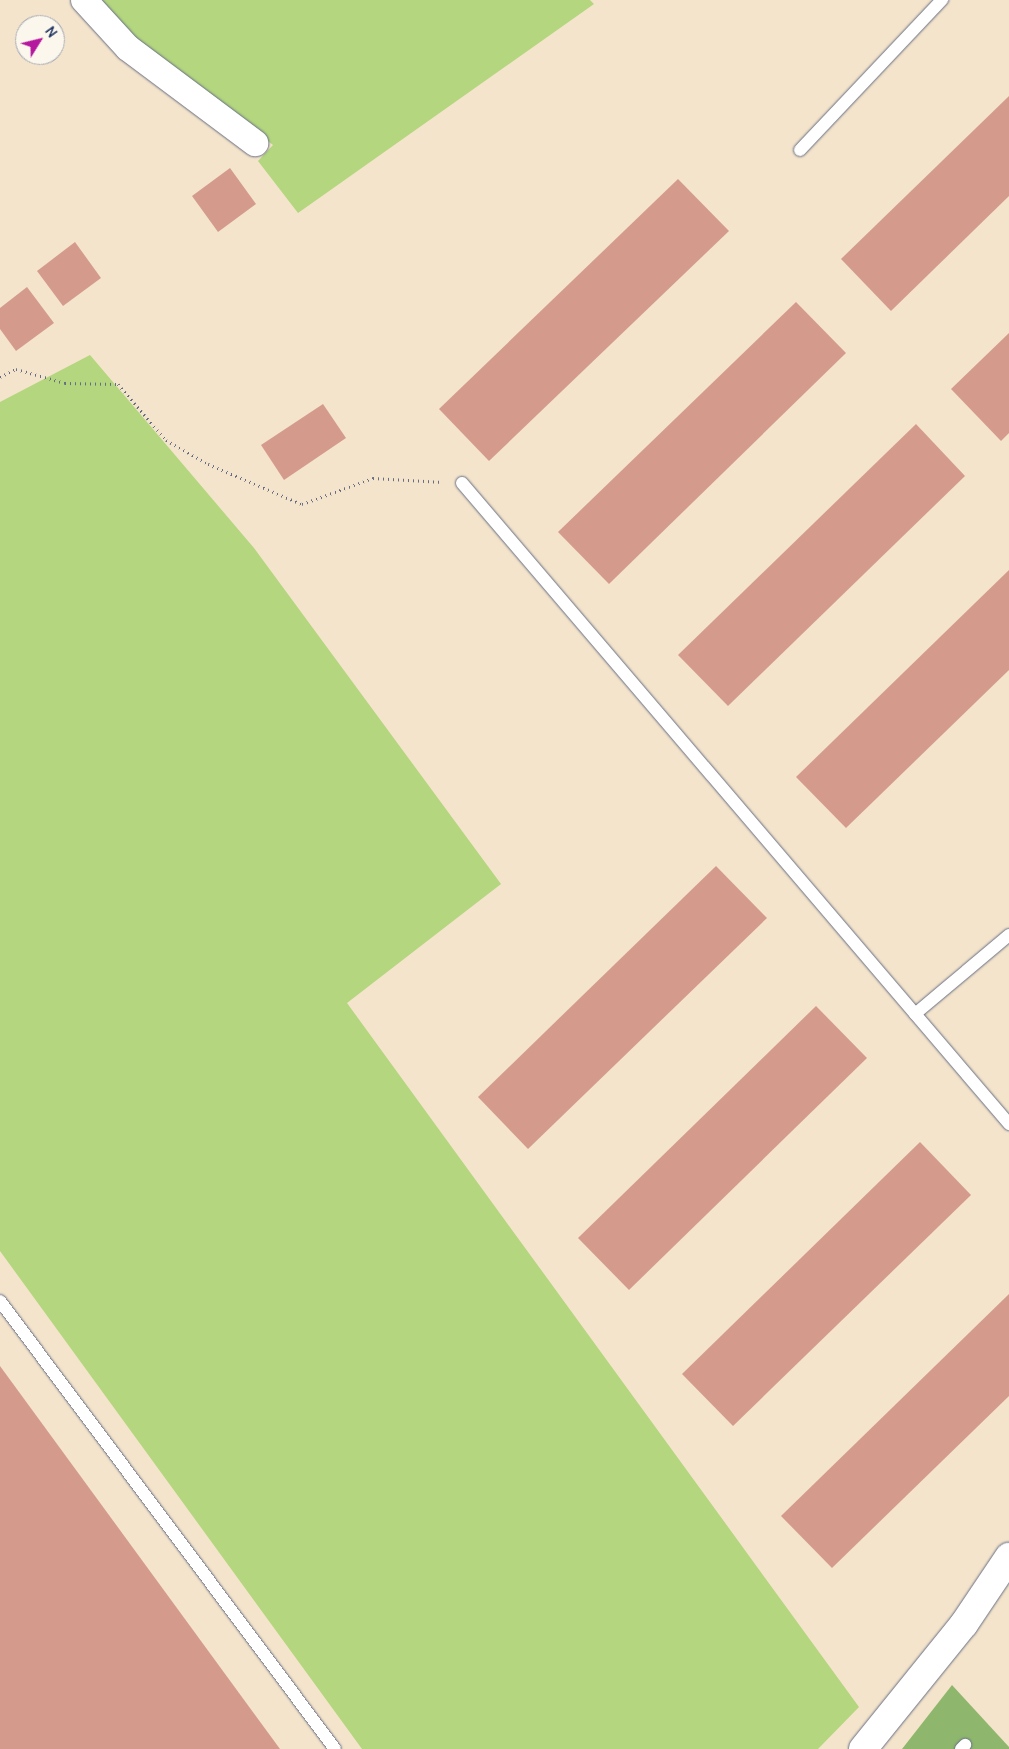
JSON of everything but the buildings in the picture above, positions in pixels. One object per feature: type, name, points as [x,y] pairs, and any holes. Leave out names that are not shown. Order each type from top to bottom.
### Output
[{"type":"street","points":[[84,0],[128,48],[255,143]]},
{"type":"street","points":[[875,1745],[1009,1557]]},
{"type":"lane","points":[[800,150],[942,0]]},
{"type":"lane","points":[[462,483],[1009,1124]]},
{"type":"lane","points":[[915,1014],[1009,935]]},
{"type":"lane","points":[[0,1301],[336,1749]]},
{"type":"path","points":[[0,377],[16,369],[65,383],[118,384],[166,440],[208,464],[302,504],[373,478],[462,483]]},
{"type":"green space","points":[[99,0],[590,0],[594,4],[298,213],[258,161],[273,145],[134,37]]},
{"type":"green space","points":[[90,355],[254,548],[501,884],[347,1003],[859,1707],[818,1749],[362,1749],[0,1251],[0,402]]},
{"type":"green space","points":[[952,1685],[1009,1747],[1009,1749],[902,1749]]}]
